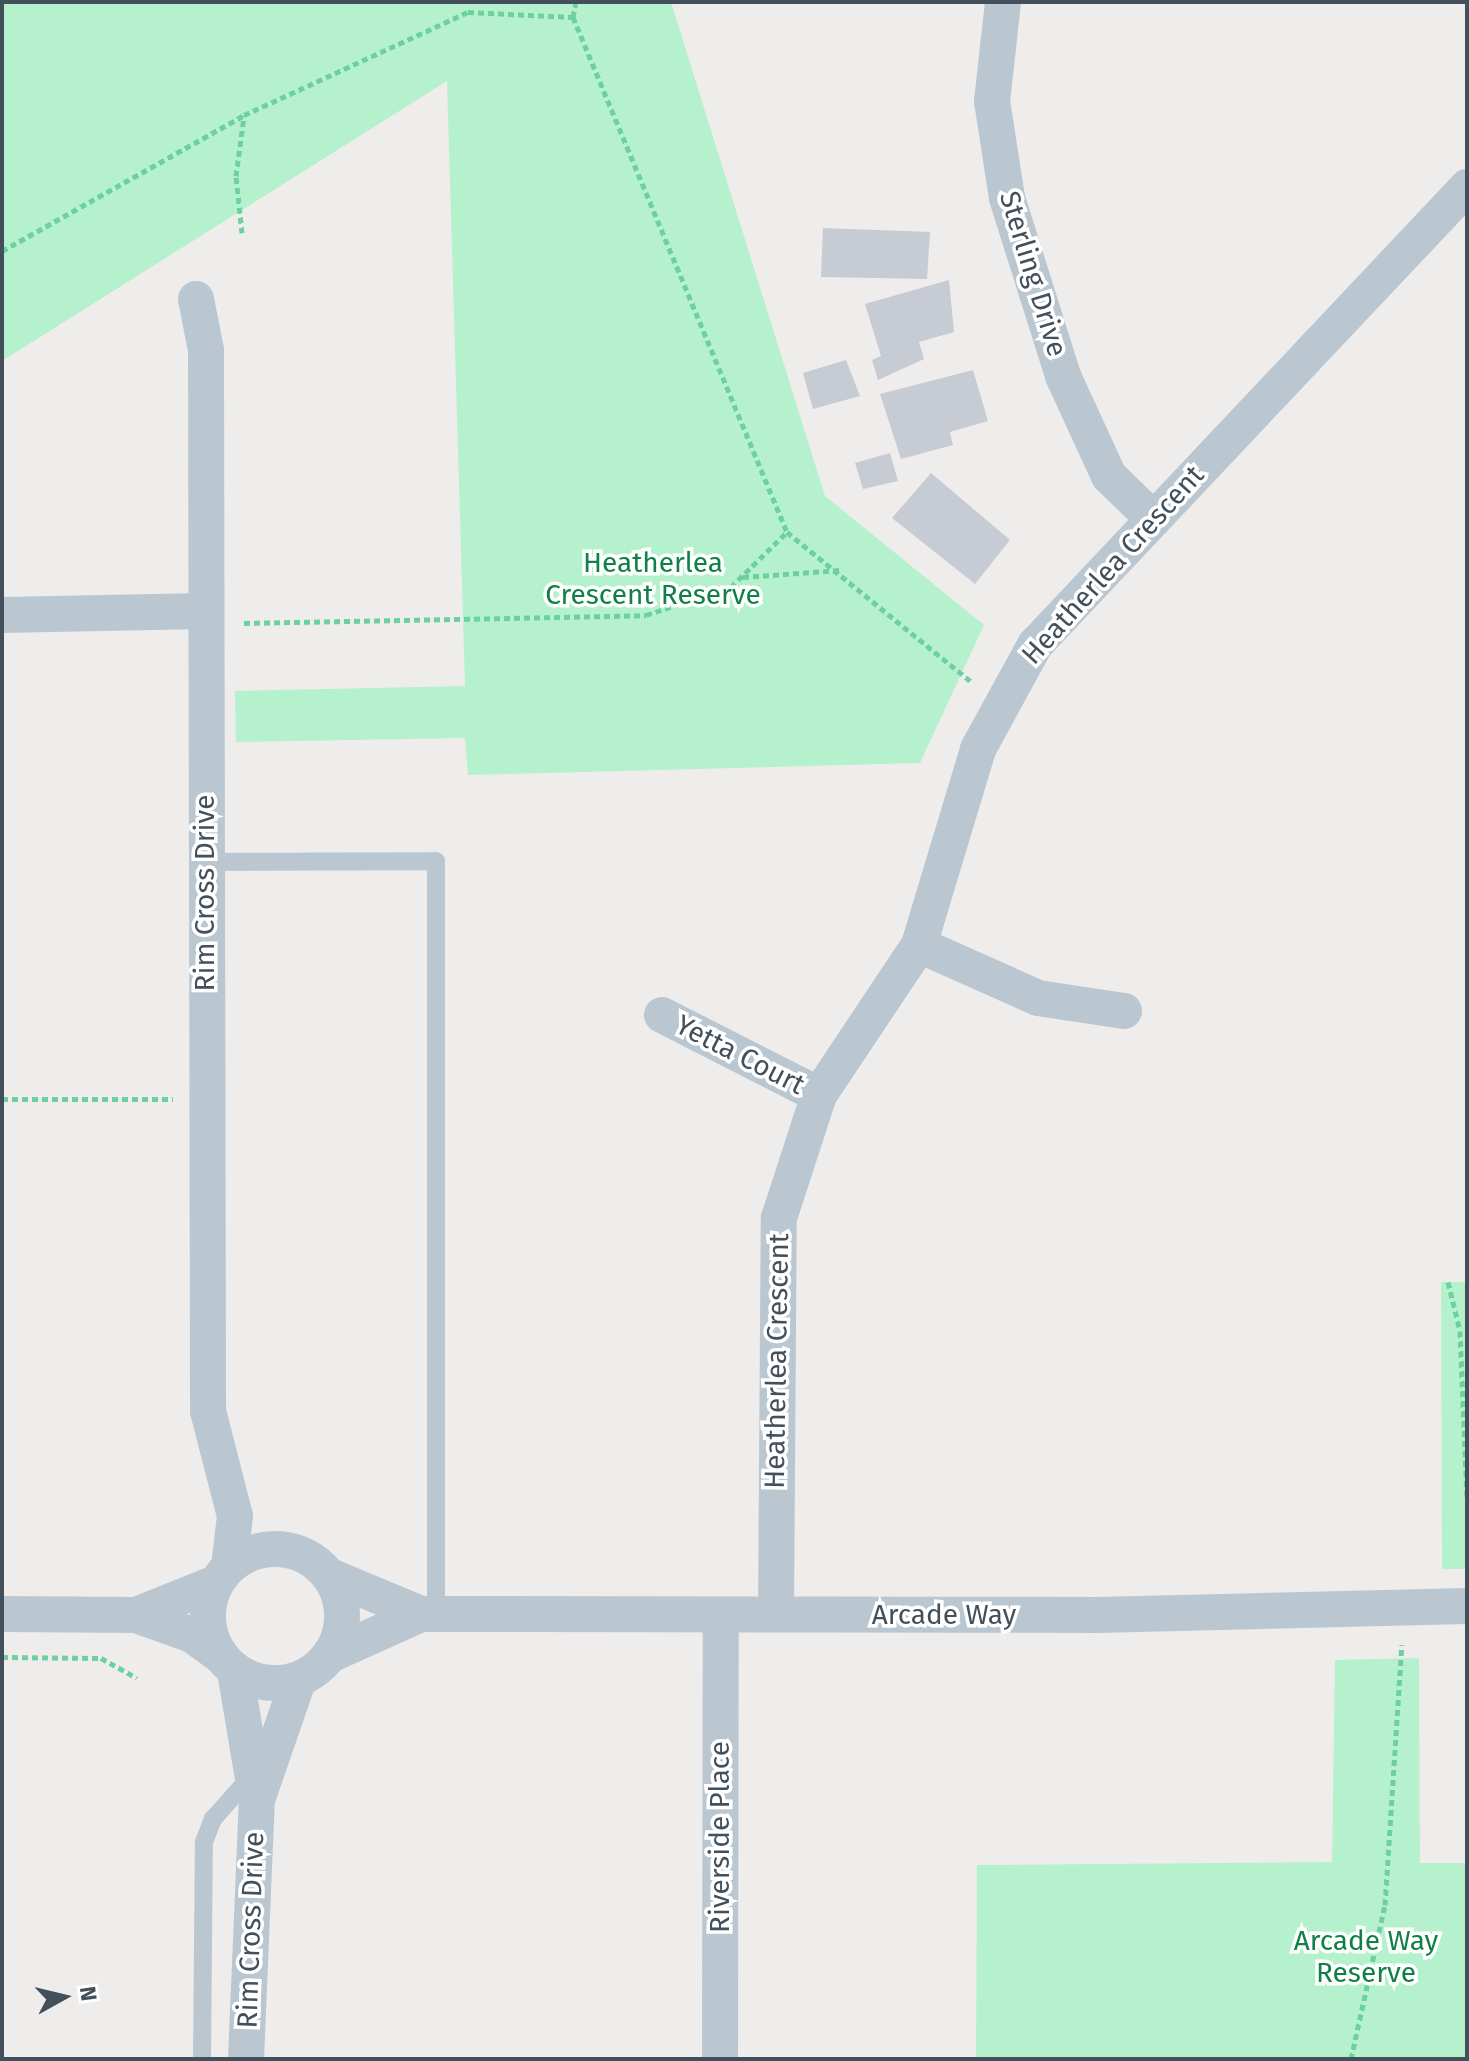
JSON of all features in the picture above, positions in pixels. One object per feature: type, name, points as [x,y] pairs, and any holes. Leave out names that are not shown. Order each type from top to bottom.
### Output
[{"type":"street","name":"Sterling Drive","points":[[1003,2],[992,101],[1007,198],[1070,391],[1109,476],[1152,518]]},
{"type":"street","name":"Heatherlea Crescent","points":[[776,1614],[779,1218],[819,1095],[919,945],[978,749],[1013,678],[1152,518],[1467,187]]},
{"type":"street","name":"Rim Cross Drive","points":[[196,299],[206,350],[208,1411],[230,1484],[236,1529],[223,1575]]},
{"type":"street","points":[[2,615],[205,611]]},
{"type":"street","points":[[919,945],[1038,998],[1124,1011]]},
{"type":"street","name":"Yetta Court","points":[[662,1015],[819,1095]]},
{"type":"street","name":"Rim Cross Drive","points":[[230,1484],[299,1553]]},
{"type":"street","points":[[2,1614],[136,1615],[192,1635],[255,1681],[298,1681],[332,1654],[343,1615],[330,1576],[299,1553],[262,1550],[223,1575],[136,1615]]},
{"type":"street","points":[[223,1575],[207,1620],[227,1663]]},
{"type":"street","name":"Arcade Way","points":[[330,1576],[428,1614],[721,1615],[1467,1606]]},
{"type":"street","name":"Arcade Way","points":[[332,1654],[428,1614]]},
{"type":"street","name":"Riverside Place","points":[[720,2059],[721,1615]]},
{"type":"street","name":"Rim Cross Drive","points":[[227,1663],[254,1788],[246,2059]]},
{"type":"street","name":"Rim Cross Drive","points":[[254,1788],[298,1681]]},
{"type":"lane","points":[[205,862],[436,861],[428,1614]]},
{"type":"lane","points":[[202,2059],[204,1842],[213,1819],[254,1788]]},
{"type":"path","points":[[576,2],[573,17],[787,532],[840,570],[967,683],[1013,678]]},
{"type":"path","points":[[2,251],[244,115],[468,12],[573,17]]},
{"type":"path","points":[[242,233],[236,176],[244,115]]},
{"type":"path","points":[[742,577],[787,532]]},
{"type":"path","points":[[244,623],[646,615],[742,577],[840,570]]},
{"type":"path","points":[[2,1099],[206,1099]]},
{"type":"path","points":[[1448,1282],[1460,1331],[1467,1499]]},
{"type":"path","points":[[1351,2059],[1385,1905],[1401,1653]]},
{"type":"path","points":[[2,1657],[101,1658],[137,1678]]},
{"type":"green space","name":"Heatherlea Crescent Reserve","points":[[2,2],[671,2],[825,496],[984,625],[920,763],[468,775],[465,738],[236,742],[235,691],[465,686],[447,81],[2,361]]},
{"type":"green space","points":[[1441,1282],[1467,1282],[1467,1569],[1442,1569]]},
{"type":"green space","name":"Arcade Way Reserve","points":[[1419,1658],[1420,1863],[1467,1863],[1467,2059],[976,2059],[977,1865],[1332,1862],[1335,1660]]},
{"type":"building","points":[[823,228],[930,232],[927,279],[821,277]]},
{"type":"building","points":[[949,280],[954,332],[919,342],[924,359],[878,380],[872,360],[881,356],[865,304]]},
{"type":"building","points":[[846,360],[860,396],[813,409],[803,373]]},
{"type":"building","points":[[973,370],[988,421],[950,432],[953,445],[901,459],[880,394]]},
{"type":"building","points":[[890,453],[898,481],[863,489],[855,463]]},
{"type":"building","points":[[931,473],[1010,540],[975,584],[892,518]]}]
